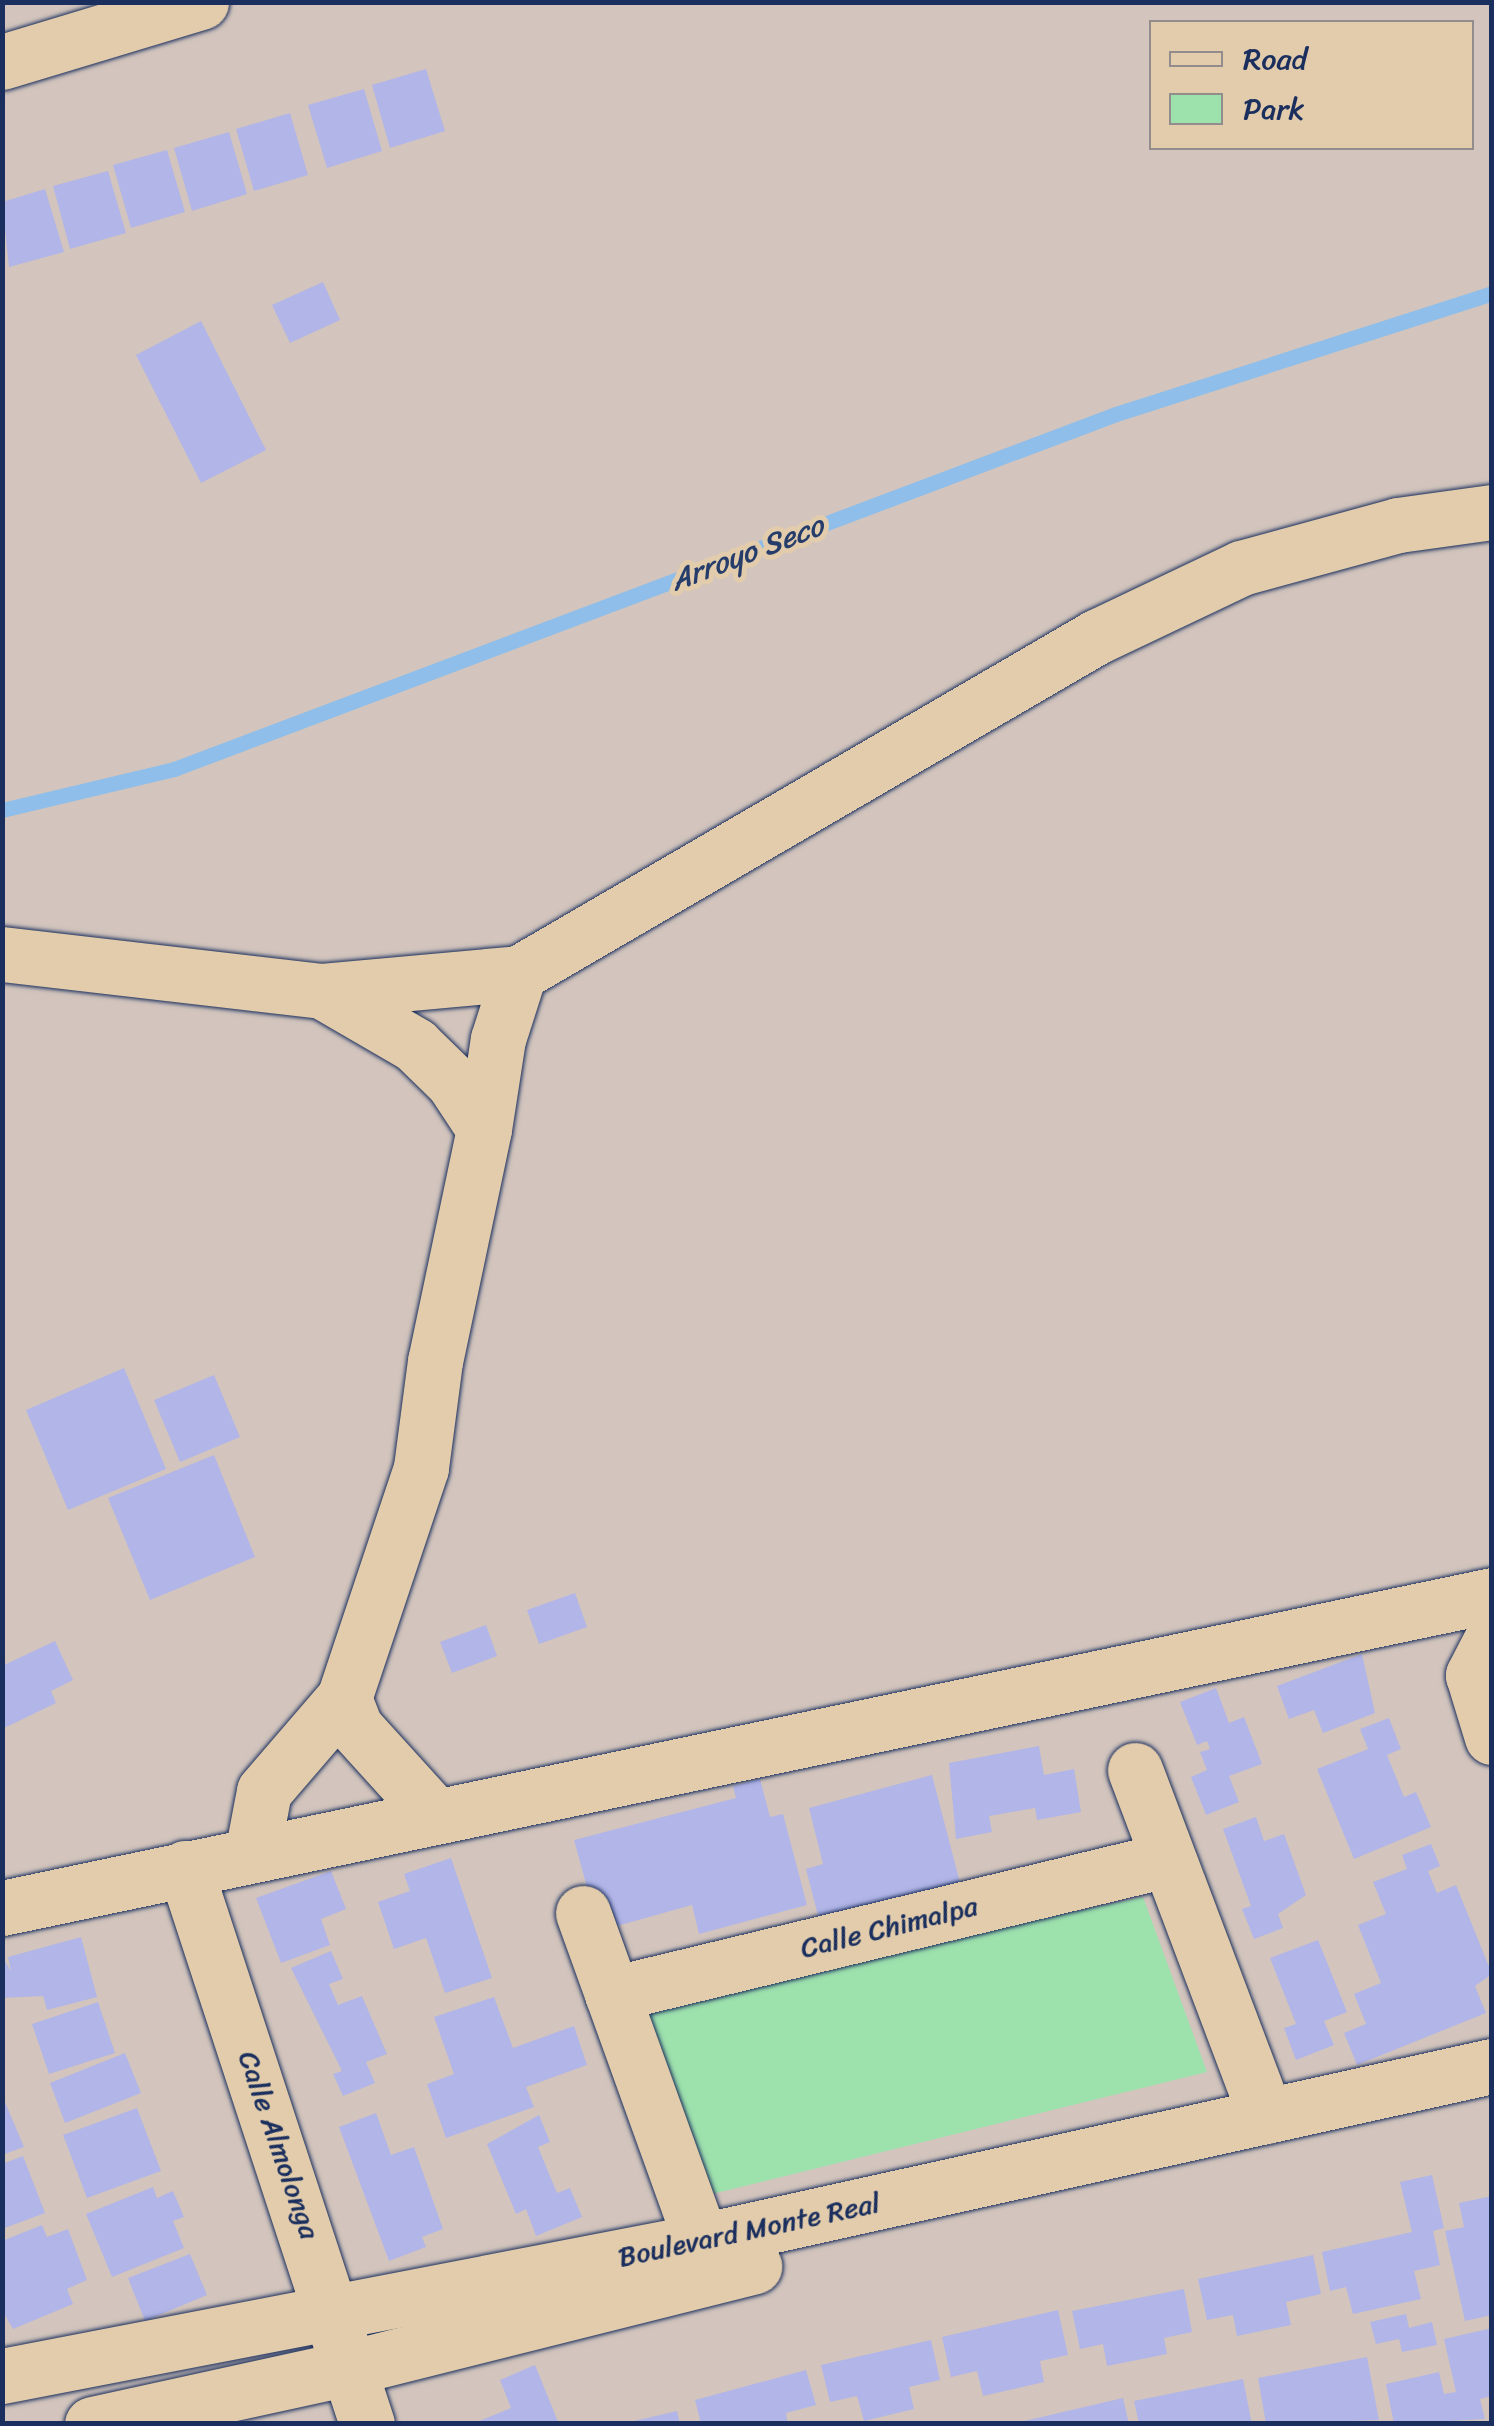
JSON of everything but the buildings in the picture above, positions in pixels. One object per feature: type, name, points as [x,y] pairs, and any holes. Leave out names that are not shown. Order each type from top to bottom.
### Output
[{"type":"street","points":[[2,62],[201,2]]},
{"type":"street","points":[[2,954],[322,991],[519,973],[1096,636],[1240,568],[1398,525],[1492,512]]},
{"type":"street","points":[[252,1854],[264,1791],[344,1698],[421,1468],[434,1360],[484,1129],[498,1038],[519,973]]},
{"type":"street","points":[[322,991],[415,1046],[453,1082],[484,1129]]},
{"type":"street","points":[[2,1908],[432,1812],[1492,1595]]},
{"type":"street","points":[[1492,1638],[1473,1675],[1492,1737]]},
{"type":"street","points":[[344,1698],[355,1727],[432,1812]]},
{"type":"street","points":[[1135,1770],[1266,2116]]},
{"type":"street","name":"Calle Chimalpa","points":[[612,1994],[1166,1860]]},
{"type":"street","name":"Calle Almolonga","points":[[185,1868],[368,2424]]},
{"type":"street","points":[[583,1913],[701,2241]]},
{"type":"street","name":"Boulevard Monte Real","points":[[92,2424],[343,2342],[701,2241],[1492,2066]]},
{"type":"street","name":"Boulevard Monte Real","points":[[2,2376],[343,2342],[1492,2093]]},
{"type":"green space","points":[[1143,1897],[1207,2072],[700,2197],[636,2005]]},
{"type":"waterway","name":"Arroyo Seco","points":[[2,810],[174,769],[1116,414],[1492,293]]}]
